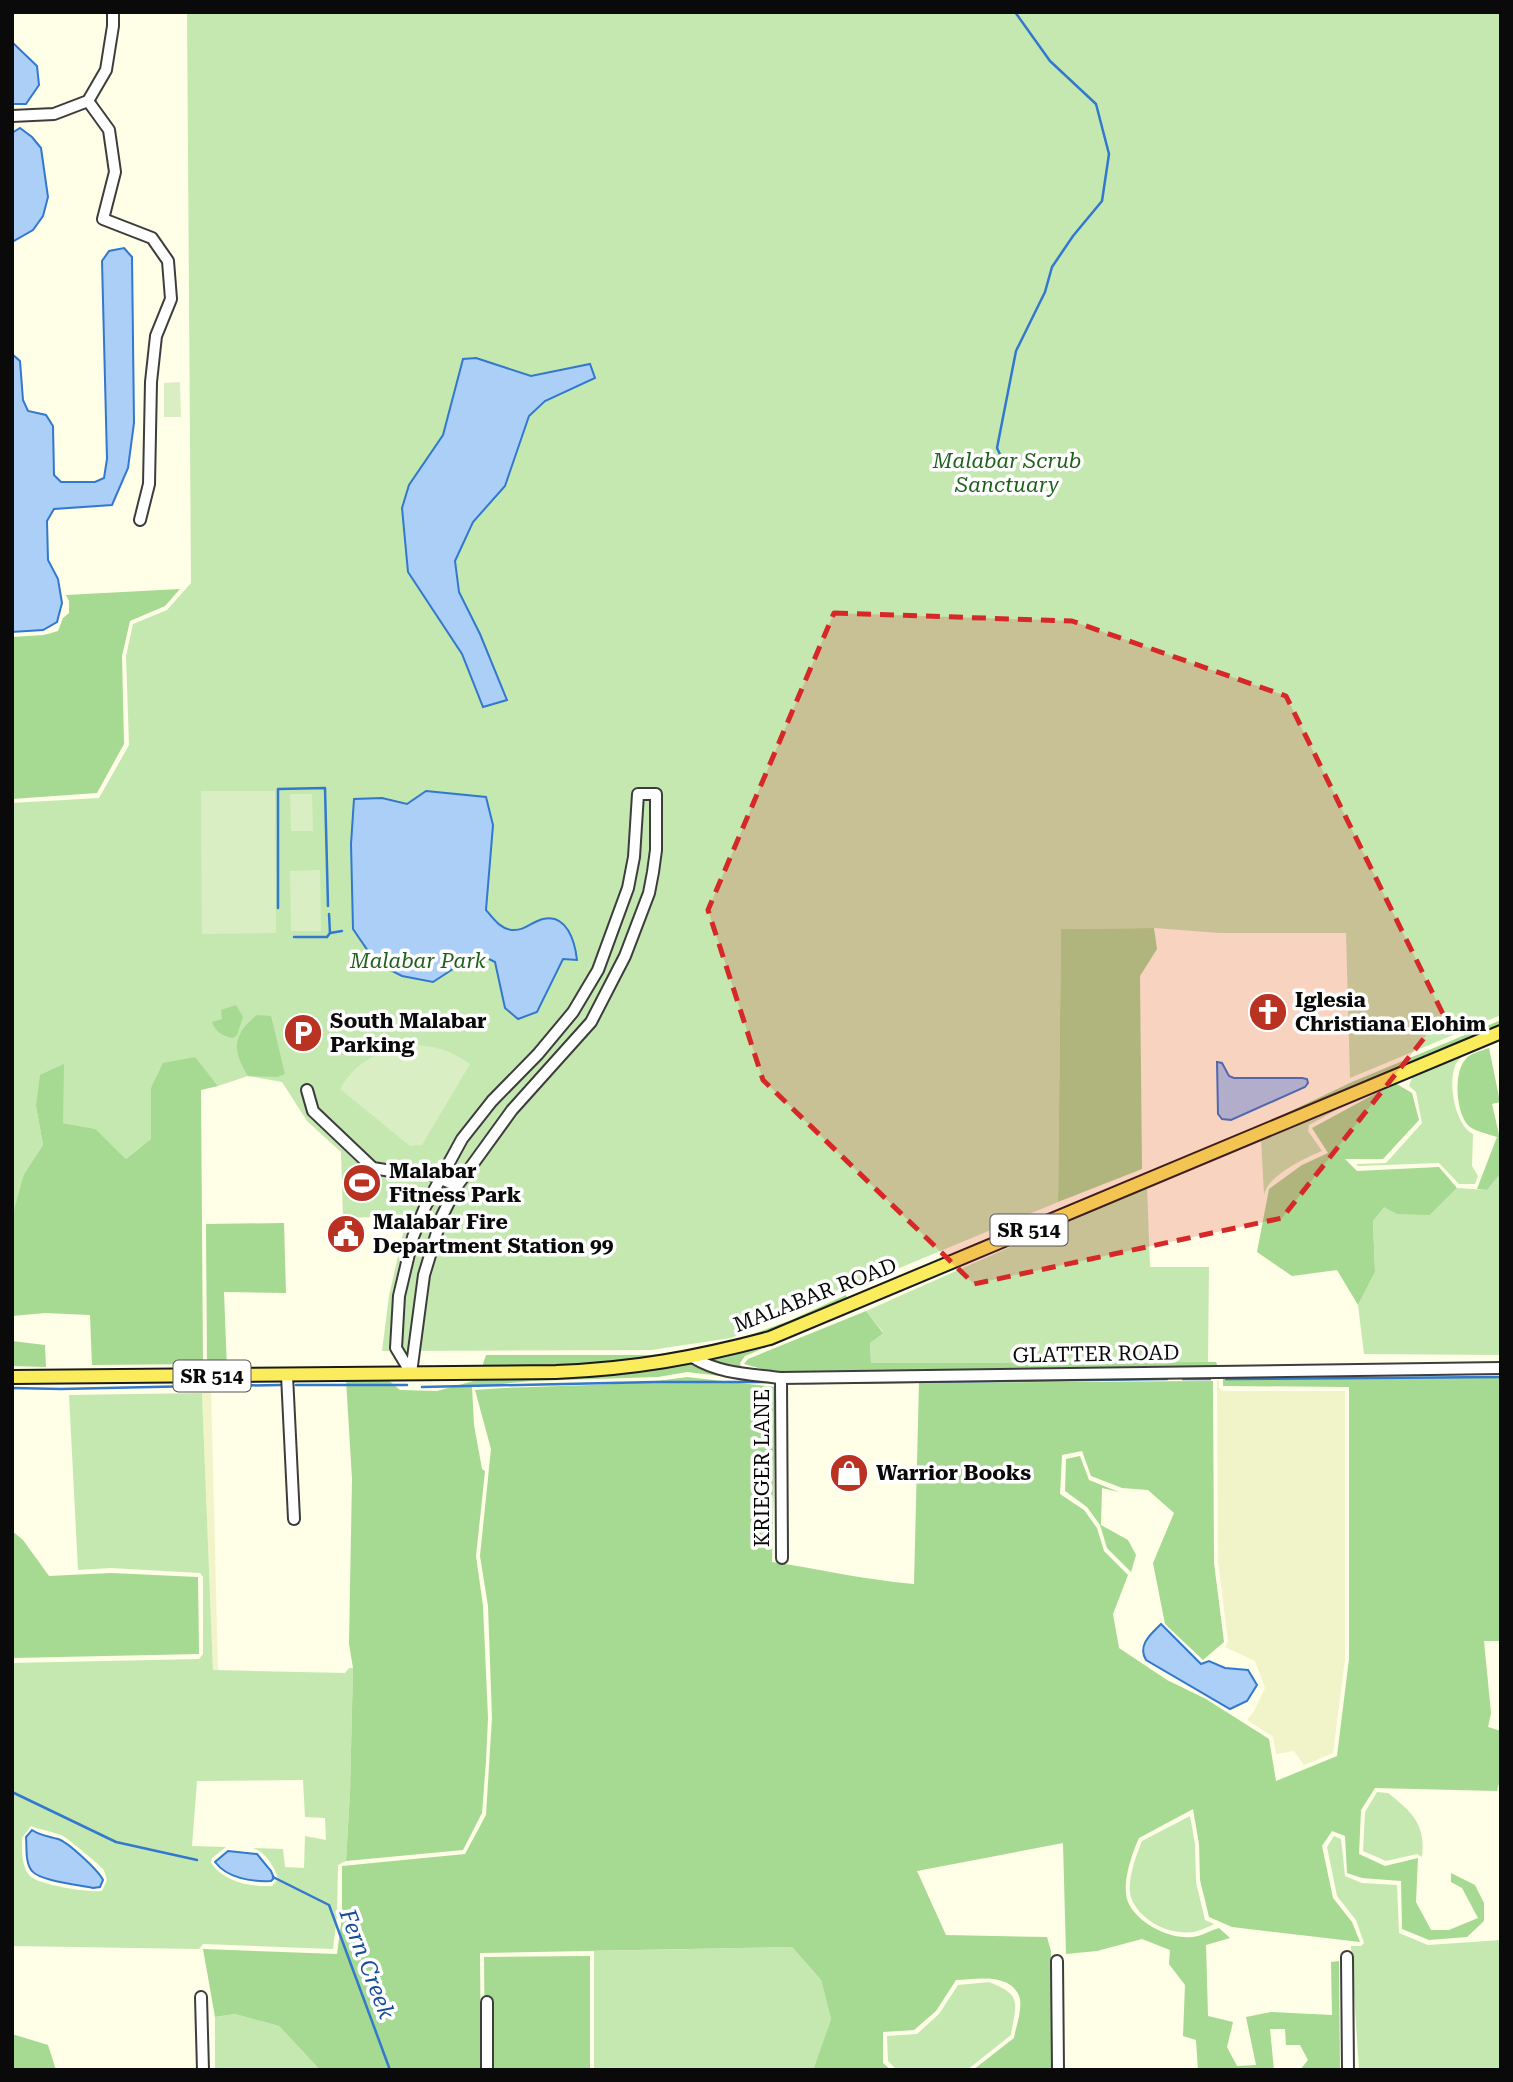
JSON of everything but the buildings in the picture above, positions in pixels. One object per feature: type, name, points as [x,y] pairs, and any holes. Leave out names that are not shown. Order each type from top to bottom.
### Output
[{"type":"main road","name":"MALABAR ROAD","points":[[12,1377],[616,1369],[694,1358],[770,1338],[1501,1032]]},
{"type":"street","points":[[12,116],[54,114],[88,101],[106,71],[113,12]]},
{"type":"street","points":[[88,101],[109,130],[115,172],[103,219],[152,238],[168,261],[171,299],[156,336],[151,382],[149,484],[140,520]]},
{"type":"street","points":[[638,794],[656,794],[656,850],[649,892],[614,982],[591,1022],[525,1095],[457,1186],[442,1216],[424,1275],[411,1373],[396,1348],[399,1296],[413,1237],[461,1139],[573,1012],[598,970],[628,888],[634,857],[638,794]]},
{"type":"street","points":[[598,970],[614,982]]},
{"type":"street","points":[[509,1082],[525,1095]]},
{"type":"street","points":[[307,1090],[313,1111],[373,1168],[425,1172],[457,1186]]},
{"type":"street","name":"GLATTER ROAD","points":[[694,1358],[708,1367],[722,1371],[781,1378],[1501,1368]]},
{"type":"street","points":[[287,1375],[294,1519]]},
{"type":"street","name":"KRIEGER LANE","points":[[781,1378],[782,1558]]},
{"type":"street","points":[[1347,1957],[1348,2070]]},
{"type":"street","points":[[1057,1961],[1058,2070]]},
{"type":"street","points":[[201,1997],[203,2070]]},
{"type":"street","points":[[487,2002],[487,2070]]},
{"type":"highlighted area","points":[[834,613],[1072,621],[1286,696],[1443,1014],[1282,1218],[974,1284],[763,1080],[708,910]]},
{"type":"green space","name":"Malabar Scrub Sanctuary","points":[[187,12],[1501,12],[1501,1015],[1350,1078],[1346,933],[1219,933],[1154,928],[1061,929],[1058,1202],[731,1338],[651,1350],[382,1351],[389,1296],[407,1216],[343,1218],[341,1152],[307,1121],[282,1082],[248,1076],[218,1086],[194,1057],[151,1088],[151,1139],[126,1159],[96,1129],[63,1123],[36,1106],[43,1145],[24,1174],[12,1261],[12,803],[99,798],[129,745],[126,656],[133,624],[167,610],[191,583]]},
{"type":"green space","points":[[180,382],[181,417],[164,417],[164,383]]},
{"type":"green space","points":[[180,589],[165,606],[130,621],[122,656],[124,744],[97,793],[12,799],[12,637],[44,635],[58,631],[63,618],[69,613],[66,595]]},
{"type":"green space","points":[[201,791],[275,791],[276,933],[202,934]]},
{"type":"green space","points":[[290,794],[312,794],[313,831],[291,831]]},
{"type":"green space","points":[[320,870],[321,931],[291,931],[290,871]]},
{"type":"green space","points":[[1154,928],[1157,949],[1140,976],[1142,1169],[1058,1202],[1061,929]]},
{"type":"green space","points":[[236,1005],[243,1017],[237,1035],[233,1038],[220,1033],[212,1022],[222,1019],[221,1010]]},
{"type":"green space","points":[[257,1015],[271,1016],[285,1074],[277,1077],[248,1076],[243,1067],[237,1043],[243,1029]]},
{"type":"green space","points":[[1501,1020],[1501,1025],[1274,1119],[1352,1082]]},
{"type":"green space","points":[[409,1045],[441,1049],[470,1064],[422,1145],[410,1146],[340,1089],[361,1064],[388,1050]]},
{"type":"green space","points":[[1489,1048],[1500,1102],[1492,1104],[1501,1143],[1501,1173],[1487,1190],[1477,1189],[1497,1137],[1473,1129],[1465,1121],[1459,1104],[1458,1084],[1461,1066],[1465,1060]]},
{"type":"green space","points":[[1465,1053],[1455,1066],[1452,1083],[1458,1113],[1473,1134],[1472,1166],[1478,1176],[1475,1184],[1459,1184],[1439,1163],[1358,1166],[1356,1164],[1386,1163],[1422,1123],[1416,1092],[1409,1086],[1413,1075]]},
{"type":"green space","points":[[195,1057],[218,1086],[201,1090],[203,1364],[92,1365],[90,1315],[45,1313],[12,1316],[13,1214],[24,1174],[43,1145],[36,1106],[40,1075],[64,1064],[63,1123],[96,1129],[126,1159],[151,1139],[151,1088],[163,1063]]},
{"type":"green space","points":[[1395,1083],[1412,1093],[1419,1120],[1383,1159],[1345,1159],[1357,1171],[1439,1167],[1457,1188],[1430,1215],[1397,1214],[1384,1207],[1373,1221],[1375,1272],[1358,1305],[1337,1270],[1292,1276],[1257,1252],[1269,1189],[1302,1165],[1328,1153],[1312,1128]]},
{"type":"green space","points":[[1360,1097],[1309,1125],[1308,1131],[1322,1151],[1279,1175],[1264,1195],[1261,1138]]},
{"type":"green space","points":[[1501,1173],[1501,1355],[1364,1354],[1358,1305],[1375,1272],[1373,1221],[1384,1206],[1430,1215],[1457,1188],[1487,1190]]},
{"type":"green space","points":[[1147,1186],[1150,1267],[1209,1267],[1208,1362],[871,1363],[870,1343],[883,1332],[866,1311]]},
{"type":"green space","points":[[284,1223],[286,1293],[224,1292],[227,1370],[194,1370],[204,1368],[207,1364],[206,1224]]},
{"type":"green space","points":[[846,1295],[848,1300],[778,1329],[733,1343],[698,1351],[590,1364],[482,1367],[486,1355],[651,1355],[732,1342],[791,1320]]},
{"type":"green space","points":[[866,1311],[883,1333],[870,1343],[871,1363],[1216,1362],[1218,1367],[781,1374],[744,1364],[748,1359]]},
{"type":"green space","points":[[790,1337],[745,1356],[740,1363],[741,1367],[773,1382],[687,1372],[658,1377],[531,1381],[472,1387],[474,1425],[482,1469],[485,1471],[476,1556],[483,1606],[488,1718],[482,1813],[463,1850],[346,1861],[353,1668],[349,1644],[352,1479],[346,1379],[387,1379],[400,1390],[437,1391],[478,1378],[589,1375],[663,1368],[735,1354]]},
{"type":"green space","points":[[12,1341],[45,1345],[46,1367],[12,1366]]},
{"type":"green space","points":[[687,1377],[776,1387],[772,1562],[914,1584],[919,1383],[1213,1381],[1214,1563],[1224,1642],[1203,1660],[1165,1624],[1153,1563],[1174,1513],[1148,1490],[1122,1488],[1091,1476],[1082,1451],[1062,1455],[1060,1494],[1084,1510],[1097,1528],[1104,1551],[1128,1575],[1113,1614],[1119,1648],[1167,1680],[1206,1699],[1269,1739],[1276,1781],[1337,1756],[1349,1659],[1349,1387],[1223,1386],[1223,1378],[1501,1378],[1501,1641],[1484,1641],[1491,1713],[1488,1727],[1501,1731],[1501,1775],[1497,1791],[1375,1788],[1361,1810],[1359,1854],[1385,1866],[1418,1858],[1416,1902],[1431,1930],[1449,1930],[1478,1918],[1462,1888],[1451,1882],[1451,1873],[1475,1885],[1484,1903],[1484,1921],[1467,1937],[1429,1940],[1402,1929],[1401,1881],[1362,1878],[1347,1873],[1345,1836],[1332,1831],[1322,1846],[1333,1898],[1352,1922],[1360,1942],[1232,1927],[1209,1917],[1200,1880],[1199,1844],[1193,1809],[1139,1838],[1131,1860],[1126,1895],[1140,1918],[1168,1934],[1198,1936],[1219,1928],[1230,1938],[1206,1945],[1208,2016],[1233,2022],[1227,2047],[1237,2066],[1256,2065],[1246,2017],[1271,2012],[1332,2015],[1331,1962],[1339,1961],[1340,2070],[1300,2070],[1308,2060],[1300,2045],[1286,2045],[1285,2029],[1270,2029],[1274,2070],[1198,2070],[1196,2040],[1183,2036],[1185,1985],[1169,1964],[1170,1950],[1142,1939],[1097,1951],[1066,1954],[1063,1843],[917,1871],[946,1935],[1047,1937],[1051,1951],[1051,2070],[973,2070],[1014,2038],[1020,2008],[1020,1999],[1010,1984],[983,1978],[956,1980],[936,2011],[914,2030],[883,2032],[883,2063],[891,2070],[813,2070],[831,2019],[821,1980],[792,1947],[480,1953],[481,2070],[320,2070],[279,2026],[235,2014],[215,2017],[203,1949],[337,1954],[342,1916],[342,1866],[465,1854],[486,1815],[492,1718],[488,1606],[480,1556],[491,1449],[475,1390],[634,1383]]},
{"type":"green space","points":[[1217,1380],[1223,1391],[1345,1391],[1345,1659],[1333,1753],[1304,1765],[1294,1751],[1276,1754],[1273,1737],[1247,1720],[1265,1688],[1255,1661],[1225,1647],[1228,1641],[1218,1562]]},
{"type":"green space","points":[[198,1382],[210,1382],[211,1388],[218,1670],[213,1670],[202,1393]]},
{"type":"green space","points":[[202,1393],[213,1670],[345,1673],[349,1668],[353,1668],[346,1861],[338,1865],[333,1949],[203,1944],[199,1949],[12,1946],[12,1663],[199,1659],[203,1654],[203,1577],[200,1573],[111,1568],[78,1570],[69,1395]],"holes":[[[303,1780],[305,1817],[325,1818],[326,1840],[305,1836],[304,1868],[285,1867],[283,1849],[252,1848],[269,1860],[278,1879],[272,1886],[255,1886],[230,1879],[211,1863],[212,1858],[226,1847],[192,1846],[197,1781]],[[31,1826],[63,1836],[101,1867],[107,1880],[102,1891],[65,1888],[30,1876],[24,1863],[22,1838]]]},
{"type":"green space","points":[[1080,1456],[1089,1480],[1119,1492],[1102,1488],[1101,1525],[1128,1540],[1136,1555],[1131,1572],[1107,1548],[1100,1525],[1087,1507],[1065,1491],[1066,1459]]},
{"type":"green space","points":[[12,1531],[23,1540],[49,1576],[111,1573],[198,1577],[199,1654],[12,1658]]},
{"type":"green space","points":[[1377,1792],[1388,1793],[1404,1806],[1415,1820],[1422,1836],[1422,1857],[1417,1854],[1386,1861],[1363,1851],[1365,1812]]},
{"type":"green space","points":[[1190,1816],[1195,1844],[1196,1882],[1205,1920],[1214,1924],[1198,1931],[1184,1932],[1166,1929],[1150,1921],[1132,1900],[1130,1886],[1132,1870],[1142,1841]]},
{"type":"green space","points":[[1334,1836],[1341,1839],[1345,1876],[1362,1883],[1397,1885],[1399,1933],[1428,1945],[1501,1940],[1501,2070],[1359,2070],[1351,1946],[1361,1946],[1364,1943],[1356,1920],[1337,1896],[1327,1847]]},
{"type":"green space","points":[[792,1947],[821,1980],[831,2019],[813,2070],[594,2070],[594,1951]]},
{"type":"green space","points":[[590,1956],[590,2070],[485,2070],[484,1957]]},
{"type":"green space","points":[[989,1982],[1007,1991],[1015,2001],[1011,2035],[967,2070],[897,2070],[888,2061],[887,2036],[917,2034],[939,2014],[958,1985]]},
{"type":"green space","points":[[235,2014],[279,2026],[320,2070],[215,2070],[215,2017]]},
{"type":"green space","points":[[12,2034],[48,2045],[56,2070],[12,2070]]},
{"type":"water","points":[[12,42],[37,66],[39,85],[26,104],[12,104]]},
{"type":"water","points":[[20,128],[41,148],[48,197],[43,216],[33,230],[12,242],[12,133]]},
{"type":"water","points":[[124,248],[132,257],[134,423],[128,468],[112,505],[54,509],[47,521],[48,560],[58,579],[62,603],[57,622],[43,630],[12,632],[12,354],[20,361],[23,400],[28,411],[46,415],[53,426],[54,475],[61,482],[95,482],[104,478],[107,459],[102,261],[109,251]]},
{"type":"water","points":[[476,358],[531,376],[590,364],[595,378],[545,401],[529,416],[505,486],[473,522],[455,561],[459,592],[480,634],[507,700],[483,707],[462,654],[408,572],[402,508],[409,485],[443,435],[463,359]]},
{"type":"water","points":[[426,791],[486,797],[493,825],[486,910],[497,923],[504,928],[517,930],[539,920],[551,918],[558,920],[568,930],[577,960],[563,959],[537,1012],[518,1019],[505,1008],[495,962],[483,956],[473,956],[433,982],[402,976],[390,970],[368,951],[353,929],[351,844],[354,799],[382,798],[407,804]]},
{"type":"water","points":[[1217,1062],[1222,1063],[1229,1076],[1234,1078],[1302,1078],[1307,1079],[1308,1083],[1305,1087],[1231,1120],[1222,1119],[1218,1114]]},
{"type":"water","points":[[1161,1624],[1201,1664],[1209,1661],[1225,1668],[1248,1670],[1257,1685],[1247,1701],[1230,1709],[1146,1660],[1144,1645]]},
{"type":"water","points":[[32,1830],[63,1841],[76,1851],[103,1880],[100,1887],[51,1880],[32,1871],[27,1860],[26,1837]]},
{"type":"water","points":[[228,1851],[257,1854],[274,1878],[271,1881],[256,1881],[226,1872],[215,1862]]},
{"type":"waterway","points":[[1003,461],[997,448],[1016,351],[1045,292],[1052,267],[1102,201],[1109,154],[1096,104],[1050,61],[1015,12]]},
{"type":"waterway","points":[[278,908],[278,789],[325,788],[328,906]]},
{"type":"waterway","points":[[294,937],[327,937],[330,933],[329,914]]},
{"type":"waterway","points":[[330,933],[342,931]]},
{"type":"waterway","points":[[1226,1379],[1501,1377]]},
{"type":"waterway","points":[[803,1383],[1167,1379]]},
{"type":"waterway","points":[[1183,1379],[1210,1379]]},
{"type":"waterway","points":[[422,1387],[776,1382]]},
{"type":"waterway","points":[[213,1386],[280,1385]]},
{"type":"waterway","points":[[296,1385],[407,1385]]},
{"type":"waterway","points":[[12,1388],[197,1386]]},
{"type":"waterway","name":"Fern Creek","points":[[12,1792],[116,1842],[197,1860]]},
{"type":"waterway","name":"Fern Creek","points":[[273,1877],[329,1905],[390,2070]]},
{"type":"place","name":"Iglesia Christiana Elohim","points":[[1268,1012]]},
{"type":"place","name":"South Malabar Parking","points":[[303,1033]]},
{"type":"place","name":"Malabar Fitness Park","points":[[362,1183]]},
{"type":"place","name":"Malabar Fire Department Station 99","points":[[346,1234]]},
{"type":"place","name":"Warrior Books","points":[[849,1473]]},
{"type":"park label","name":"Malabar Park","points":[[418,961]]}]
